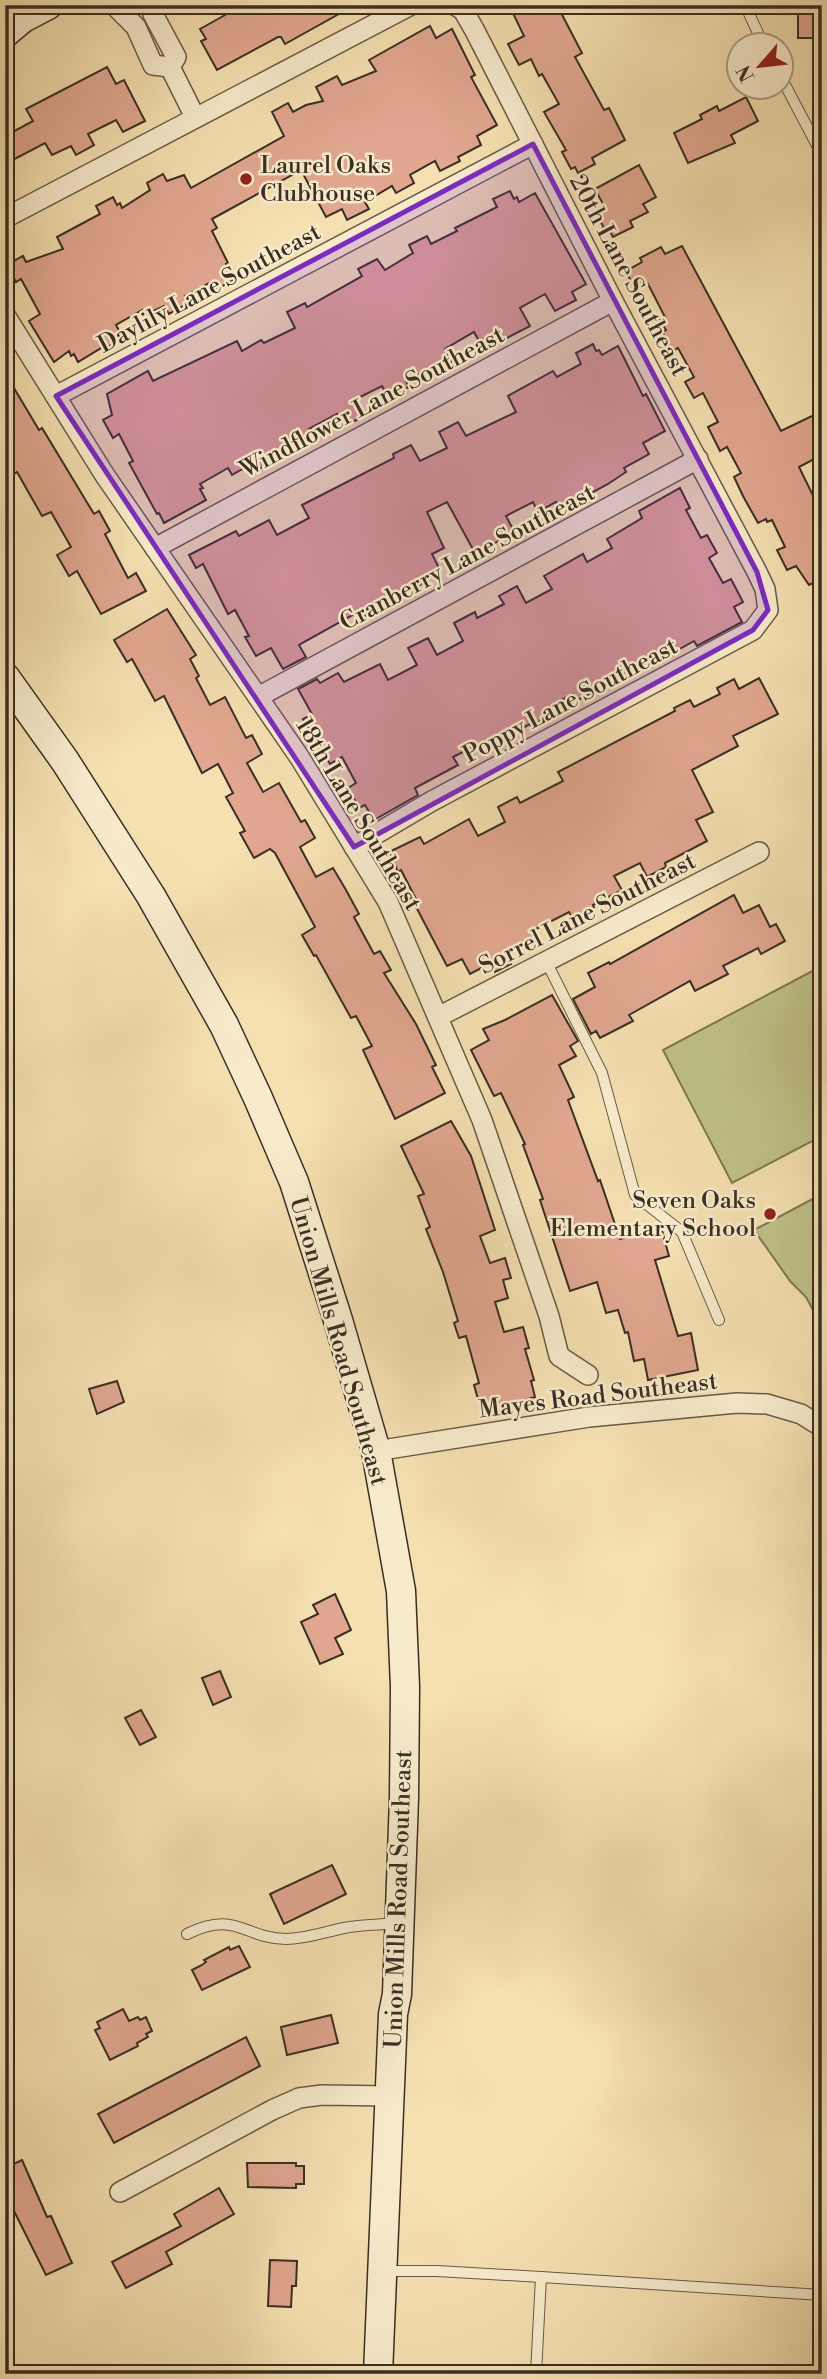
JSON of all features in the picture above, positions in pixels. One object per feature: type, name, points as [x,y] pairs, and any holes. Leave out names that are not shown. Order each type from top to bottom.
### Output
[{"type":"street","points":[[5,33],[23,18],[48,5]]},
{"type":"street","points":[[114,5],[136,27],[153,65],[170,67]]},
{"type":"street","points":[[151,5],[176,57],[170,67]]},
{"type":"street","points":[[5,218],[411,5]]},
{"type":"street","name":"20th Lane Southeast","points":[[454,5],[463,10],[757,572]]},
{"type":"street","points":[[170,67],[195,117]]},
{"type":"street","name":"Daylily Lane Southeast","points":[[56,396],[533,144]]},
{"type":"street","name":"Windflower Lane Southeast","points":[[155,548],[613,301]]},
{"type":"street","name":"18th Lane Southeast","points":[[5,315],[104,474],[300,758],[388,902],[482,1120],[549,1316],[559,1356],[588,1375]]},
{"type":"street","name":"Cranberry Lane Southeast","points":[[258,697],[698,459]]},
{"type":"street","name":"Poppy Lane Southeast","points":[[354,847],[432,801],[753,630],[768,610],[765,589],[757,572]]},
{"type":"street","name":"Union Mills Road Southeast","points":[[5,677],[65,761],[151,896],[235,1049],[298,1194],[322,1264],[376,1451],[401,1591],[405,1688],[397,1994],[393,2014],[378,2374]]},
{"type":"street","name":"Sorrel Lane Southeast","points":[[438,1017],[759,852]]},
{"type":"street","name":"Mayes Road Southeast","points":[[376,1451],[589,1417],[737,1403],[767,1404],[800,1414],[822,1427]]},
{"type":"street","points":[[120,2192],[299,2098],[322,2095],[390,2096]]},
{"type":"lane","points":[[745,5],[758,32]]},
{"type":"lane","points":[[794,102],[822,156]]},
{"type":"lane","points":[[546,961],[602,1073],[635,1195],[682,1231],[719,1320]]},
{"type":"lane","points":[[187,1934],[203,1926],[231,1923],[284,1939],[310,1937],[346,1927],[399,1923]]},
{"type":"lane","points":[[383,2271],[437,2271],[822,2295]]},
{"type":"lane","points":[[536,2374],[541,2277]]},
{"type":"highlighted area","points":[[533,144],[757,572],[768,610],[753,630],[354,847],[56,396]]},
{"type":"green space","points":[[822,966],[822,1136],[732,1183],[663,1050]]},
{"type":"green space","points":[[822,1194],[822,1327],[806,1297],[790,1281],[754,1230]]},
{"type":"building","points":[[243,5],[355,5],[285,44],[281,37],[278,37],[217,70],[201,41],[206,39],[200,29]]},
{"type":"building","points":[[509,5],[557,5],[582,53],[575,57],[604,110],[609,108],[625,140],[592,158],[595,164],[578,173],[575,167],[571,169],[562,152],[566,150],[544,112],[559,104],[542,74],[539,76],[531,59],[519,65],[508,44],[524,36]]},
{"type":"building","points":[[798,5],[822,5],[822,38],[798,38]]},
{"type":"building","points":[[430,26],[436,38],[452,29],[475,75],[471,77],[497,125],[477,136],[481,145],[458,157],[460,161],[440,171],[435,161],[410,175],[414,183],[396,193],[392,186],[365,202],[369,209],[347,220],[342,209],[326,217],[301,170],[212,219],[217,228],[212,231],[234,280],[215,290],[211,282],[185,296],[189,303],[169,314],[164,306],[145,315],[142,310],[116,325],[123,338],[78,362],[69,351],[54,362],[29,321],[40,314],[21,279],[16,282],[7,265],[23,256],[26,262],[63,249],[57,237],[100,214],[96,206],[113,197],[122,208],[150,190],[147,183],[163,174],[167,181],[184,175],[191,188],[284,136],[272,112],[288,103],[293,112],[323,101],[316,87],[337,76],[342,85],[376,71],[369,60]]},
{"type":"building","points":[[107,67],[116,84],[124,80],[145,121],[123,132],[116,120],[88,134],[94,145],[76,155],[71,146],[52,155],[45,143],[5,164],[5,136],[33,121],[26,109]]},
{"type":"building","points":[[736,102],[748,102],[758,121],[731,135],[735,143],[688,163],[674,133],[702,119],[700,115],[717,106],[719,111]]},
{"type":"building","points":[[639,165],[656,197],[643,204],[648,212],[630,221],[633,227],[613,237],[608,228],[605,230],[596,213],[605,208],[595,189]]},
{"type":"building","points":[[510,191],[519,202],[535,193],[586,284],[572,292],[576,300],[555,311],[545,294],[520,308],[530,326],[484,350],[474,332],[445,349],[453,366],[435,375],[431,368],[406,381],[409,387],[390,396],[382,386],[354,400],[362,417],[343,427],[337,414],[309,429],[312,435],[270,457],[273,462],[255,471],[251,464],[232,475],[228,468],[200,484],[206,500],[164,523],[129,463],[133,461],[119,434],[113,438],[103,420],[112,415],[107,394],[148,371],[153,381],[237,341],[242,351],[261,340],[264,343],[295,328],[287,312],[305,303],[307,307],[362,276],[358,269],[377,259],[385,270],[413,253],[409,245],[427,236],[431,244],[457,231],[455,228],[497,207],[493,199]]},
{"type":"building","points":[[682,246],[781,431],[816,414],[822,426],[822,455],[799,467],[822,514],[814,519],[822,535],[822,579],[809,585],[796,566],[787,570],[777,550],[785,547],[772,520],[767,522],[766,519],[758,523],[734,477],[741,473],[727,447],[720,451],[708,427],[718,422],[703,393],[694,398],[685,382],[694,377],[678,348],[672,351],[662,332],[666,330],[660,320],[665,317],[648,284],[634,288],[626,271],[642,262],[640,258],[661,247],[665,254]]},
{"type":"building","points":[[593,344],[596,351],[599,350],[602,355],[618,346],[643,396],[646,394],[665,431],[643,443],[649,454],[624,468],[626,472],[608,484],[560,510],[556,502],[538,512],[533,502],[506,516],[515,533],[475,553],[447,502],[427,512],[444,548],[432,554],[440,570],[421,580],[423,583],[381,604],[382,607],[363,617],[360,611],[299,645],[306,657],[283,669],[271,648],[256,656],[245,637],[249,636],[235,610],[228,614],[203,564],[196,568],[189,555],[236,531],[239,536],[269,520],[277,535],[309,518],[302,505],[394,458],[393,454],[411,445],[420,461],[447,448],[439,432],[458,422],[466,436],[516,412],[508,396],[553,371],[557,377],[581,364],[576,353]]},
{"type":"building","points":[[5,373],[94,514],[99,511],[110,531],[105,534],[128,578],[136,573],[146,591],[101,614],[77,571],[69,576],[57,555],[71,547],[51,512],[42,516],[17,472],[14,474],[5,458]]},
{"type":"building","points":[[680,488],[690,508],[686,510],[701,538],[707,535],[717,553],[709,558],[723,583],[731,579],[743,602],[734,607],[742,622],[697,646],[694,641],[624,680],[620,673],[593,687],[595,691],[576,701],[573,694],[543,710],[547,718],[531,726],[530,724],[485,751],[481,743],[453,757],[458,765],[415,788],[418,795],[374,820],[365,805],[359,808],[348,788],[356,783],[342,757],[330,764],[303,719],[312,714],[298,689],[317,679],[320,683],[338,673],[344,682],[380,664],[388,680],[417,665],[408,648],[428,638],[437,655],[463,641],[454,623],[475,612],[477,618],[504,604],[499,596],[517,586],[526,603],[552,589],[544,576],[583,554],[587,562],[612,548],[607,539],[642,518],[639,511]]},
{"type":"building","points":[[167,609],[196,655],[190,659],[210,705],[225,697],[246,738],[252,735],[262,754],[247,763],[263,792],[279,783],[301,822],[305,820],[315,838],[300,847],[316,877],[333,868],[359,914],[354,917],[374,954],[380,951],[391,970],[384,973],[416,1024],[436,1065],[432,1067],[445,1093],[395,1119],[363,1050],[372,1046],[356,1016],[351,1018],[302,935],[315,927],[275,853],[270,849],[254,858],[240,833],[245,831],[226,797],[233,793],[218,764],[202,773],[164,696],[155,701],[132,659],[127,662],[114,640]]},
{"type":"building","points":[[759,678],[778,714],[733,736],[738,746],[692,770],[713,812],[696,820],[707,841],[665,863],[666,867],[647,877],[640,863],[614,876],[622,890],[573,919],[569,912],[532,931],[536,939],[507,954],[511,964],[495,972],[491,963],[470,974],[462,959],[447,966],[414,903],[417,901],[401,870],[398,872],[389,852],[420,837],[424,844],[469,819],[478,836],[505,822],[498,807],[517,797],[520,803],[563,781],[558,772],[675,711],[674,708],[690,700],[694,707],[720,694],[717,688],[734,679],[739,689]]},
{"type":"building","points":[[734,895],[743,913],[759,905],[770,927],[776,924],[785,941],[761,954],[758,948],[723,966],[728,974],[695,991],[690,981],[629,1015],[633,1021],[600,1038],[596,1031],[591,1034],[573,999],[595,987],[588,973],[609,962],[610,964]]},
{"type":"building","points":[[552,995],[578,1041],[570,1046],[576,1056],[559,1065],[574,1097],[568,1100],[620,1239],[661,1227],[669,1256],[655,1260],[678,1336],[691,1333],[698,1370],[648,1380],[644,1359],[634,1361],[628,1332],[625,1333],[618,1310],[606,1313],[597,1282],[570,1291],[540,1200],[543,1199],[523,1145],[525,1144],[501,1093],[494,1096],[471,1050],[489,1040],[483,1029]]},
{"type":"building","points":[[451,1121],[471,1156],[495,1230],[480,1236],[490,1263],[505,1258],[511,1278],[503,1280],[508,1298],[495,1302],[504,1332],[523,1327],[529,1348],[525,1349],[534,1380],[531,1381],[535,1397],[486,1411],[482,1398],[478,1399],[474,1385],[479,1383],[466,1336],[459,1338],[454,1323],[458,1321],[426,1229],[430,1227],[418,1196],[424,1194],[401,1146]]},
{"type":"building","points":[[117,1381],[124,1402],[97,1414],[89,1389]]},
{"type":"building","points":[[335,1594],[351,1630],[335,1638],[343,1654],[320,1664],[301,1622],[318,1614],[313,1605]]},
{"type":"building","points":[[220,1671],[231,1697],[213,1705],[202,1678]]},
{"type":"building","points":[[141,1710],[156,1737],[140,1745],[125,1718]]},
{"type":"building","points":[[332,1865],[346,1894],[284,1924],[270,1894]]},
{"type":"building","points":[[239,1946],[250,1967],[202,1990],[192,1970],[206,1962],[204,1960],[229,1947],[230,1950]]},
{"type":"building","points":[[123,2009],[129,2021],[146,2017],[152,2031],[146,2034],[148,2037],[137,2043],[138,2046],[110,2060],[95,2030],[100,2028],[97,2022]]},
{"type":"building","points":[[331,2015],[338,2043],[287,2055],[281,2027]]},
{"type":"building","points":[[246,2037],[260,2066],[114,2143],[98,2114]]},
{"type":"building","points":[[22,2160],[47,2217],[51,2216],[72,2263],[46,2275],[5,2193],[5,2168]]},
{"type":"building","points":[[247,2163],[296,2163],[296,2166],[304,2166],[304,2184],[296,2184],[296,2188],[248,2187]]},
{"type":"building","points":[[219,2188],[234,2214],[166,2252],[172,2264],[126,2288],[112,2262],[181,2226],[174,2214]]},
{"type":"building","points":[[270,2260],[297,2261],[296,2286],[292,2286],[291,2307],[268,2306]]},
{"type":"place","name":"Laurel Oaks Clubhouse","points":[[246,179]]},
{"type":"place","name":"Seven Oaks Elementary School","points":[[770,1214]]}]
